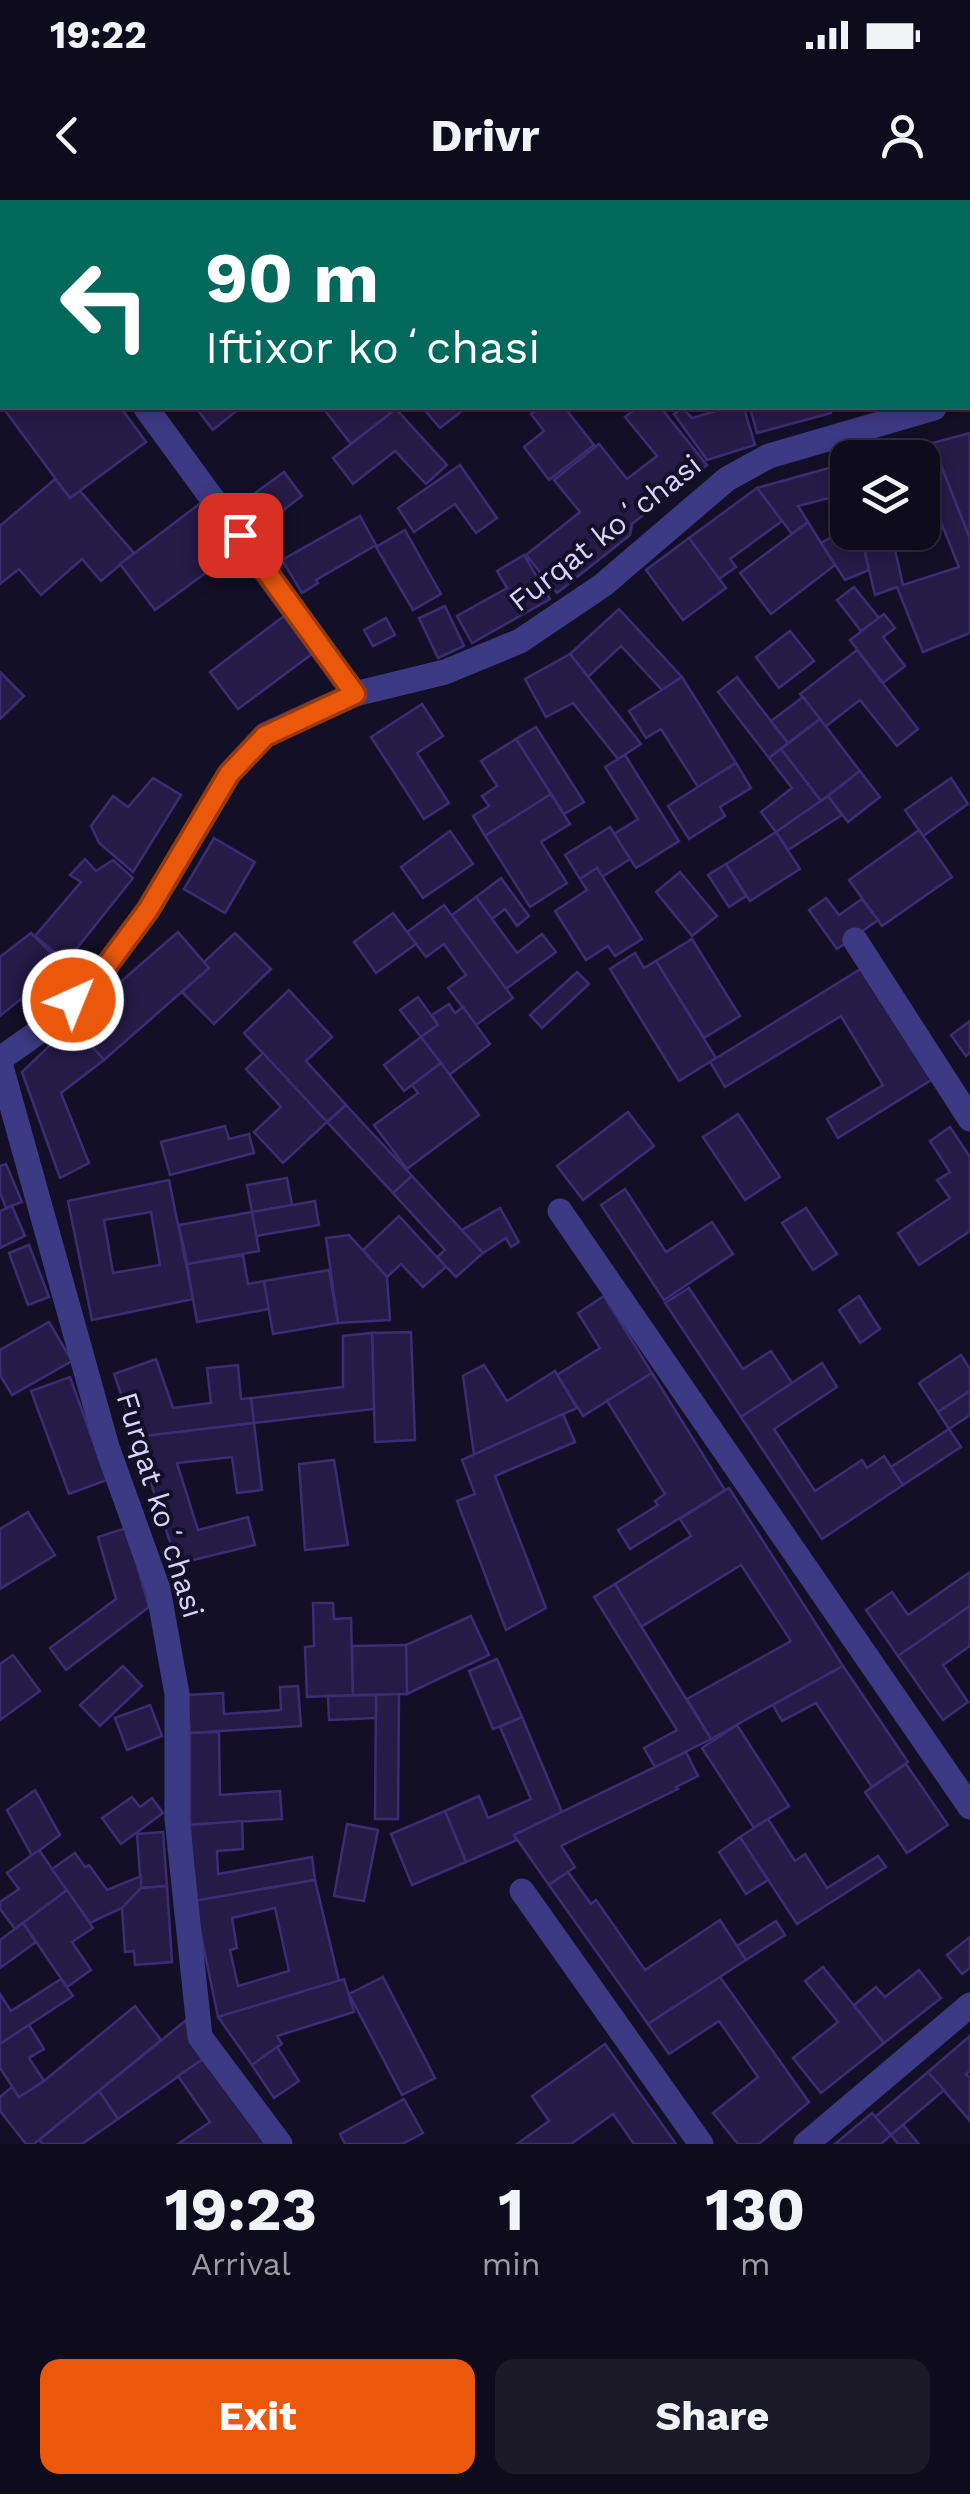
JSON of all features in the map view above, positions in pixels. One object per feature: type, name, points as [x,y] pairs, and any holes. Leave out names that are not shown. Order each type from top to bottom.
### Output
[{"type":"street","points":[[147,410],[355,694]]},
{"type":"street","name":"Furqat koʻchasi","points":[[280,2144],[200,2036],[177,1819],[177,1694],[158,1589],[107,1447],[0,1061],[44,1028],[102,972],[148,910],[229,774],[265,736],[355,694],[445,672],[520,642],[603,585],[727,479],[768,456],[927,410]]},
{"type":"street","points":[[855,940],[970,1119]]},
{"type":"street","points":[[560,1211],[970,1807]]},
{"type":"street","points":[[522,1891],[701,2144]]},
{"type":"street","points":[[806,2144],[970,2005]]},
{"type":"building","points":[[4,410],[122,410],[146,442],[70,498]]},
{"type":"building","points":[[198,410],[234,410],[235,412],[213,430]]},
{"type":"building","points":[[325,410],[391,413],[351,444]]},
{"type":"building","points":[[397,410],[447,465],[426,484],[395,451],[353,484],[333,458]]},
{"type":"building","points":[[425,410],[463,410],[440,428]]},
{"type":"building","points":[[536,410],[567,410],[594,445],[549,480],[524,447],[544,431],[531,414]]},
{"type":"building","points":[[634,410],[663,410],[707,465],[632,524],[630,535],[557,593],[526,555],[580,512],[554,480],[599,444],[627,479],[657,456],[625,417]]},
{"type":"building","points":[[684,410],[692,418],[719,410],[745,410],[755,445],[707,460],[674,414]]},
{"type":"building","points":[[751,410],[830,410],[831,413],[757,433]]},
{"type":"building","points":[[970,433],[970,539],[940,463],[940,441]]},
{"type":"building","points":[[940,463],[970,539],[970,633],[923,652],[897,587],[875,595],[864,550],[895,550],[903,585],[959,567],[940,520]]},
{"type":"building","points":[[460,465],[497,518],[476,533],[455,504],[414,532],[398,508]]},
{"type":"building","points":[[830,468],[830,498],[798,506],[808,522],[792,534],[757,488]]},
{"type":"building","points":[[284,472],[302,496],[273,518],[255,493]]},
{"type":"building","points":[[55,479],[70,498],[80,491],[134,553],[101,581],[82,559],[41,595],[19,569],[0,584],[0,526]]},
{"type":"building","points":[[757,488],[782,521],[730,559],[736,567],[719,579],[689,538]]},
{"type":"building","points":[[202,502],[237,550],[155,610],[120,564]]},
{"type":"building","points":[[360,516],[376,545],[316,580],[318,583],[302,593],[282,560]]},
{"type":"building","points":[[808,522],[835,565],[771,614],[740,573]]},
{"type":"building","points":[[405,530],[441,594],[413,610],[376,547]]},
{"type":"building","points":[[689,538],[726,588],[683,620],[646,570]]},
{"type":"building","points":[[830,538],[830,550],[864,550],[869,570],[845,580],[821,543]]},
{"type":"building","points":[[524,555],[550,599],[472,643],[457,616],[507,588],[497,571]]},
{"type":"building","points":[[854,587],[879,618],[861,631],[837,600]]},
{"type":"building","points":[[445,606],[464,646],[438,658],[419,618]]},
{"type":"building","points":[[619,609],[682,677],[662,690],[621,646],[588,677],[570,654]]},
{"type":"building","points":[[884,614],[895,628],[883,637],[905,666],[883,683],[850,640]]},
{"type":"building","points":[[284,616],[312,654],[238,709],[210,672]]},
{"type":"building","points":[[386,618],[395,635],[373,646],[364,630]]},
{"type":"building","points":[[790,631],[814,661],[779,688],[756,657]]},
{"type":"building","points":[[857,650],[918,729],[897,746],[860,700],[825,727],[800,694]]},
{"type":"building","points":[[570,654],[641,744],[618,759],[573,703],[546,717],[525,679]]},
{"type":"building","points":[[0,672],[24,696],[0,719]]},
{"type":"building","points":[[682,677],[736,763],[698,787],[661,729],[646,738],[629,711]]},
{"type":"building","points":[[737,677],[788,743],[769,758],[718,692]]},
{"type":"building","points":[[803,697],[820,719],[788,743],[771,721]]},
{"type":"building","points":[[422,704],[443,736],[417,753],[449,803],[424,819],[371,737]]},
{"type":"building","points":[[820,719],[860,771],[821,801],[781,749]]},
{"type":"building","points":[[536,727],[584,802],[564,814],[516,739]]},
{"type":"building","points":[[516,739],[551,794],[485,836],[473,816],[489,806],[482,796],[497,786],[481,761]]},
{"type":"building","points":[[781,749],[821,801],[776,832],[761,812],[792,788],[769,758]]},
{"type":"building","points":[[625,755],[679,841],[636,868],[614,834],[638,819],[605,767]]},
{"type":"building","points":[[736,763],[751,788],[720,807],[725,816],[689,839],[668,806]]},
{"type":"building","points":[[860,771],[880,797],[848,822],[828,796]]},
{"type":"building","points":[[153,778],[181,795],[133,872],[99,843],[91,826],[113,796],[128,807]]},
{"type":"building","points":[[951,778],[968,804],[923,836],[905,810]]},
{"type":"building","points":[[551,794],[570,824],[541,842],[567,883],[530,907],[485,836]]},
{"type":"building","points":[[828,796],[842,815],[788,850],[776,832]]},
{"type":"building","points":[[610,827],[630,859],[602,877],[597,868],[580,879],[565,855]]},
{"type":"building","points":[[919,830],[952,877],[882,926],[849,880]]},
{"type":"building","points":[[450,831],[473,864],[423,898],[401,867]]},
{"type":"building","points":[[776,832],[800,869],[750,901],[726,864]]},
{"type":"building","points":[[214,838],[255,862],[225,913],[184,889]]},
{"type":"building","points":[[85,859],[96,871],[113,860],[133,878],[66,962],[35,936],[81,882],[70,875]]},
{"type":"building","points":[[726,864],[746,896],[729,907],[708,875]]},
{"type":"building","points":[[597,868],[642,939],[615,956],[608,946],[586,960],[555,911],[587,890],[580,879]]},
{"type":"building","points":[[680,872],[717,916],[692,936],[656,892]]},
{"type":"building","points":[[501,878],[529,916],[517,926],[505,909],[492,919],[476,897]]},
{"type":"building","points":[[476,897],[517,953],[542,934],[556,952],[506,989],[452,915]]},
{"type":"building","points":[[826,898],[839,915],[862,899],[878,920],[837,949],[809,910]]},
{"type":"building","points":[[444,905],[513,998],[476,1025],[448,988],[466,975],[444,944],[426,957],[407,932]]},
{"type":"building","points":[[393,913],[416,944],[376,973],[354,942]]},
{"type":"building","points":[[178,932],[209,968],[104,1060],[72,1024]]},
{"type":"building","points":[[31,933],[63,965],[0,1016],[0,957]]},
{"type":"building","points":[[235,933],[271,969],[214,1024],[182,992],[209,968],[204,962]]},
{"type":"building","points":[[692,939],[740,1016],[704,1038],[656,961]]},
{"type":"building","points":[[635,953],[644,968],[656,961],[716,1058],[679,1081],[610,969]]},
{"type":"building","points":[[867,965],[936,1077],[838,1138],[827,1119],[883,1085],[841,1016],[725,1087],[710,1062]]},
{"type":"building","points":[[577,972],[589,984],[542,1028],[530,1015]]},
{"type":"building","points":[[289,990],[332,1037],[306,1061],[346,1105],[327,1122],[244,1033]]},
{"type":"building","points":[[418,997],[438,1025],[421,1037],[400,1010]]},
{"type":"building","points":[[449,1004],[455,1013],[463,1007],[490,1044],[449,1075],[421,1037],[438,1025],[432,1015]]},
{"type":"building","points":[[970,1021],[970,1053],[966,1056],[951,1035]]},
{"type":"building","points":[[72,1024],[104,1060],[61,1093],[89,1163],[60,1178],[22,1072]]},
{"type":"building","points":[[421,1037],[441,1063],[404,1091],[384,1065]]},
{"type":"building","points":[[263,1053],[327,1122],[283,1163],[254,1132],[281,1107],[246,1069]]},
{"type":"building","points":[[441,1063],[479,1115],[407,1169],[374,1125],[418,1093],[412,1085]]},
{"type":"building","points":[[346,1105],[412,1176],[393,1193],[327,1122]]},
{"type":"building","points":[[628,1112],[654,1146],[583,1200],[557,1166]]},
{"type":"building","points":[[738,1114],[780,1177],[745,1200],[703,1137]]},
{"type":"building","points":[[225,1126],[229,1139],[249,1134],[254,1153],[170,1175],[161,1142]]},
{"type":"building","points":[[950,1127],[970,1157],[970,1231],[919,1265],[898,1233],[950,1198],[937,1180],[950,1172],[930,1141]]},
{"type":"building","points":[[6,1164],[22,1202],[6,1208],[0,1193],[0,1166]]},
{"type":"building","points":[[412,1176],[483,1253],[456,1277],[437,1257],[445,1250],[393,1193]]},
{"type":"building","points":[[287,1178],[292,1205],[252,1212],[247,1185]]},
{"type":"building","points":[[169,1180],[193,1299],[92,1320],[68,1201]],"holes":[[[151,1212],[160,1265],[113,1273],[104,1220]]]},
{"type":"building","points":[[625,1189],[666,1252],[712,1222],[733,1254],[664,1300],[601,1205]]},
{"type":"building","points":[[315,1201],[319,1225],[256,1236],[252,1212]]},
{"type":"building","points":[[12,1206],[25,1236],[0,1248],[0,1211]]},
{"type":"building","points":[[500,1208],[519,1242],[511,1247],[506,1238],[483,1253],[462,1230]]},
{"type":"building","points":[[806,1208],[837,1254],[813,1270],[782,1223]]},
{"type":"building","points":[[252,1212],[259,1251],[187,1264],[179,1225]]},
{"type":"building","points":[[399,1216],[446,1267],[423,1287],[401,1264],[387,1277],[363,1250]]},
{"type":"building","points":[[349,1235],[387,1277],[390,1320],[338,1323],[326,1238]]},
{"type":"building","points":[[29,1245],[49,1297],[28,1305],[9,1253]]},
{"type":"building","points":[[243,1255],[248,1284],[264,1281],[269,1309],[197,1322],[187,1264]]},
{"type":"building","points":[[329,1270],[338,1323],[273,1334],[264,1281]]},
{"type":"building","points":[[689,1288],[743,1369],[771,1351],[792,1383],[741,1417],[665,1303]]},
{"type":"building","points":[[604,1296],[652,1373],[583,1416],[557,1375],[600,1348],[578,1313]]},
{"type":"building","points":[[859,1296],[880,1329],[860,1343],[839,1310]]},
{"type":"building","points":[[49,1322],[72,1361],[12,1395],[0,1375],[0,1350]]},
{"type":"building","points":[[411,1332],[415,1440],[375,1442],[372,1333]]},
{"type":"building","points":[[372,1333],[374,1409],[254,1423],[251,1398],[343,1387],[343,1336]]},
{"type":"building","points":[[961,1355],[970,1369],[970,1391],[938,1412],[919,1383]]},
{"type":"building","points":[[156,1359],[173,1408],[211,1403],[207,1368],[238,1365],[241,1399],[251,1398],[254,1423],[136,1437],[114,1374]]},
{"type":"building","points":[[822,1363],[837,1387],[774,1429],[815,1491],[862,1460],[867,1468],[884,1456],[903,1485],[822,1539],[741,1417]]},
{"type":"building","points":[[484,1365],[507,1401],[555,1371],[577,1408],[474,1455],[463,1376]]},
{"type":"building","points":[[652,1373],[725,1490],[630,1549],[618,1530],[658,1505],[655,1501],[665,1494],[607,1401]]},
{"type":"building","points":[[70,1377],[107,1480],[69,1494],[31,1391]]},
{"type":"building","points":[[970,1391],[970,1415],[949,1429],[938,1412]]},
{"type":"building","points":[[563,1414],[575,1442],[495,1476],[546,1608],[506,1630],[457,1501],[475,1494],[462,1460]]},
{"type":"building","points":[[254,1423],[262,1490],[237,1493],[232,1457],[177,1463],[198,1530],[248,1517],[255,1545],[177,1564],[136,1437]]},
{"type":"building","points":[[949,1429],[961,1447],[903,1485],[891,1467]]},
{"type":"building","points":[[334,1460],[348,1545],[305,1550],[299,1464]]},
{"type":"building","points":[[729,1488],[843,1666],[711,1739],[687,1699],[791,1641],[741,1565],[641,1627],[615,1584],[691,1536],[680,1519]]},
{"type":"building","points":[[28,1512],[55,1555],[0,1589],[0,1529]]},
{"type":"building","points":[[126,1528],[149,1607],[66,1670],[50,1648],[116,1599],[98,1537]]},
{"type":"building","points":[[970,1572],[970,1606],[898,1656],[866,1610],[892,1592],[908,1615]]},
{"type":"building","points":[[615,1584],[711,1739],[655,1767],[644,1748],[677,1730],[594,1597]]},
{"type":"building","points":[[313,1603],[333,1603],[334,1619],[351,1618],[353,1695],[307,1697],[305,1647],[314,1646]]},
{"type":"building","points":[[970,1606],[970,1646],[943,1665],[968,1702],[943,1720],[898,1656]]},
{"type":"building","points":[[471,1616],[489,1655],[407,1694],[406,1645]]},
{"type":"building","points":[[406,1645],[407,1694],[353,1695],[352,1646]]},
{"type":"building","points":[[13,1655],[40,1691],[0,1720],[0,1664]]},
{"type":"building","points":[[497,1659],[522,1717],[493,1729],[469,1671]]},
{"type":"building","points":[[123,1666],[142,1686],[100,1726],[80,1705]]},
{"type":"building","points":[[843,1666],[908,1762],[872,1787],[816,1703],[782,1721],[773,1705]]},
{"type":"building","points":[[298,1686],[301,1726],[190,1733],[187,1695],[223,1693],[224,1714],[281,1710],[280,1687]]},
{"type":"building","points":[[399,1694],[398,1819],[375,1819],[376,1695]]},
{"type":"building","points":[[376,1695],[376,1718],[329,1720],[328,1696]]},
{"type":"building","points":[[150,1705],[162,1736],[127,1750],[115,1718]]},
{"type":"building","points":[[522,1717],[562,1812],[514,1835],[517,1840],[466,1862],[445,1811],[479,1796],[488,1818],[531,1799],[500,1727]]},
{"type":"building","points":[[737,1725],[789,1806],[754,1828],[702,1748]]},
{"type":"building","points":[[219,1732],[220,1795],[280,1791],[282,1819],[190,1825],[190,1733]]},
{"type":"building","points":[[686,1752],[698,1776],[561,1846],[575,1867],[549,1885],[514,1835]]},
{"type":"building","points":[[906,1764],[948,1825],[907,1853],[865,1792]]},
{"type":"building","points":[[35,1790],[60,1835],[32,1856],[7,1810]]},
{"type":"building","points":[[132,1797],[140,1807],[152,1798],[163,1813],[121,1844],[102,1818]]},
{"type":"building","points":[[445,1811],[466,1862],[412,1885],[391,1834]]},
{"type":"building","points":[[768,1819],[795,1861],[805,1854],[827,1888],[878,1856],[886,1867],[797,1924],[740,1837]]},
{"type":"building","points":[[242,1821],[243,1849],[217,1851],[218,1874],[312,1857],[315,1880],[194,1901],[190,1825]]},
{"type":"building","points":[[347,1824],[378,1830],[364,1901],[334,1896]]},
{"type":"building","points":[[163,1832],[167,1886],[141,1888],[137,1834]]},
{"type":"building","points":[[740,1837],[768,1880],[746,1894],[719,1852]]},
{"type":"building","points":[[39,1850],[67,1890],[15,1929],[0,1909],[0,1902],[19,1889],[7,1873]]},
{"type":"building","points":[[75,1853],[107,1890],[141,1876],[141,1888],[122,1908],[90,1923],[52,1869]]},
{"type":"building","points":[[568,1872],[591,1904],[596,1900],[645,1970],[720,1920],[746,1960],[648,2024],[549,1885]]},
{"type":"building","points":[[315,1880],[339,1981],[218,2017],[194,1901]],"holes":[[[275,1908],[289,1971],[238,1986],[230,1950],[237,1948],[232,1918]]]},
{"type":"building","points":[[167,1886],[172,1962],[135,1965],[134,1951],[125,1952],[122,1908],[141,1888]]},
{"type":"building","points":[[67,1890],[93,1928],[72,1942],[91,1970],[67,1987],[23,1923]]},
{"type":"building","points":[[776,1921],[785,1935],[746,1960],[737,1946]]},
{"type":"building","points":[[23,1923],[36,1942],[0,1968],[0,1940]]},
{"type":"building","points":[[970,1937],[970,1968],[962,1974],[947,1955]]},
{"type":"building","points":[[823,1967],[884,2043],[821,2093],[793,2058],[838,2022],[805,1981]]},
{"type":"building","points":[[919,1970],[941,1998],[884,2043],[854,2005],[876,1987],[885,1997]]},
{"type":"building","points":[[383,1977],[435,2078],[402,2095],[349,1994]]},
{"type":"building","points":[[720,1977],[809,2102],[759,2144],[738,2144],[713,2113],[758,2077],[719,2021],[669,2054],[648,2024]]},
{"type":"building","points":[[61,1979],[73,1996],[0,2044],[0,1994],[11,2011]]},
{"type":"building","points":[[344,1979],[354,2012],[277,2036],[282,2044],[252,2065],[218,2017]]},
{"type":"building","points":[[135,2006],[161,2040],[34,2144],[26,2144],[0,2111],[0,2097],[12,2087],[19,2097],[44,2081]]},
{"type":"building","points":[[185,2021],[206,2057],[118,2119],[99,2091]]},
{"type":"building","points":[[29,2025],[44,2049],[29,2058],[44,2081],[19,2097],[0,2068],[0,2044]]},
{"type":"building","points":[[970,2036],[970,2071],[966,2074],[970,2078],[970,2121],[928,2072]]},
{"type":"building","points":[[605,2044],[676,2144],[634,2144],[613,2114],[571,2144],[517,2144],[549,2121],[532,2096]]},
{"type":"building","points":[[277,2047],[299,2081],[274,2098],[252,2065]]},
{"type":"building","points":[[206,2057],[265,2144],[178,2144],[210,2122],[178,2076]]},
{"type":"building","points":[[928,2072],[944,2090],[891,2135],[875,2117]]},
{"type":"building","points":[[99,2091],[118,2119],[82,2144],[43,2144],[39,2140]]},
{"type":"building","points":[[404,2099],[423,2133],[402,2144],[345,2144],[340,2134]]},
{"type":"building","points":[[872,2113],[891,2135],[881,2144],[835,2144]]},
{"type":"building","points":[[903,2125],[919,2144],[898,2144],[891,2135]]},
{"type":"route","points":[[73,1000],[102,972],[148,910],[229,774],[265,736],[355,694],[240,535]]}]
